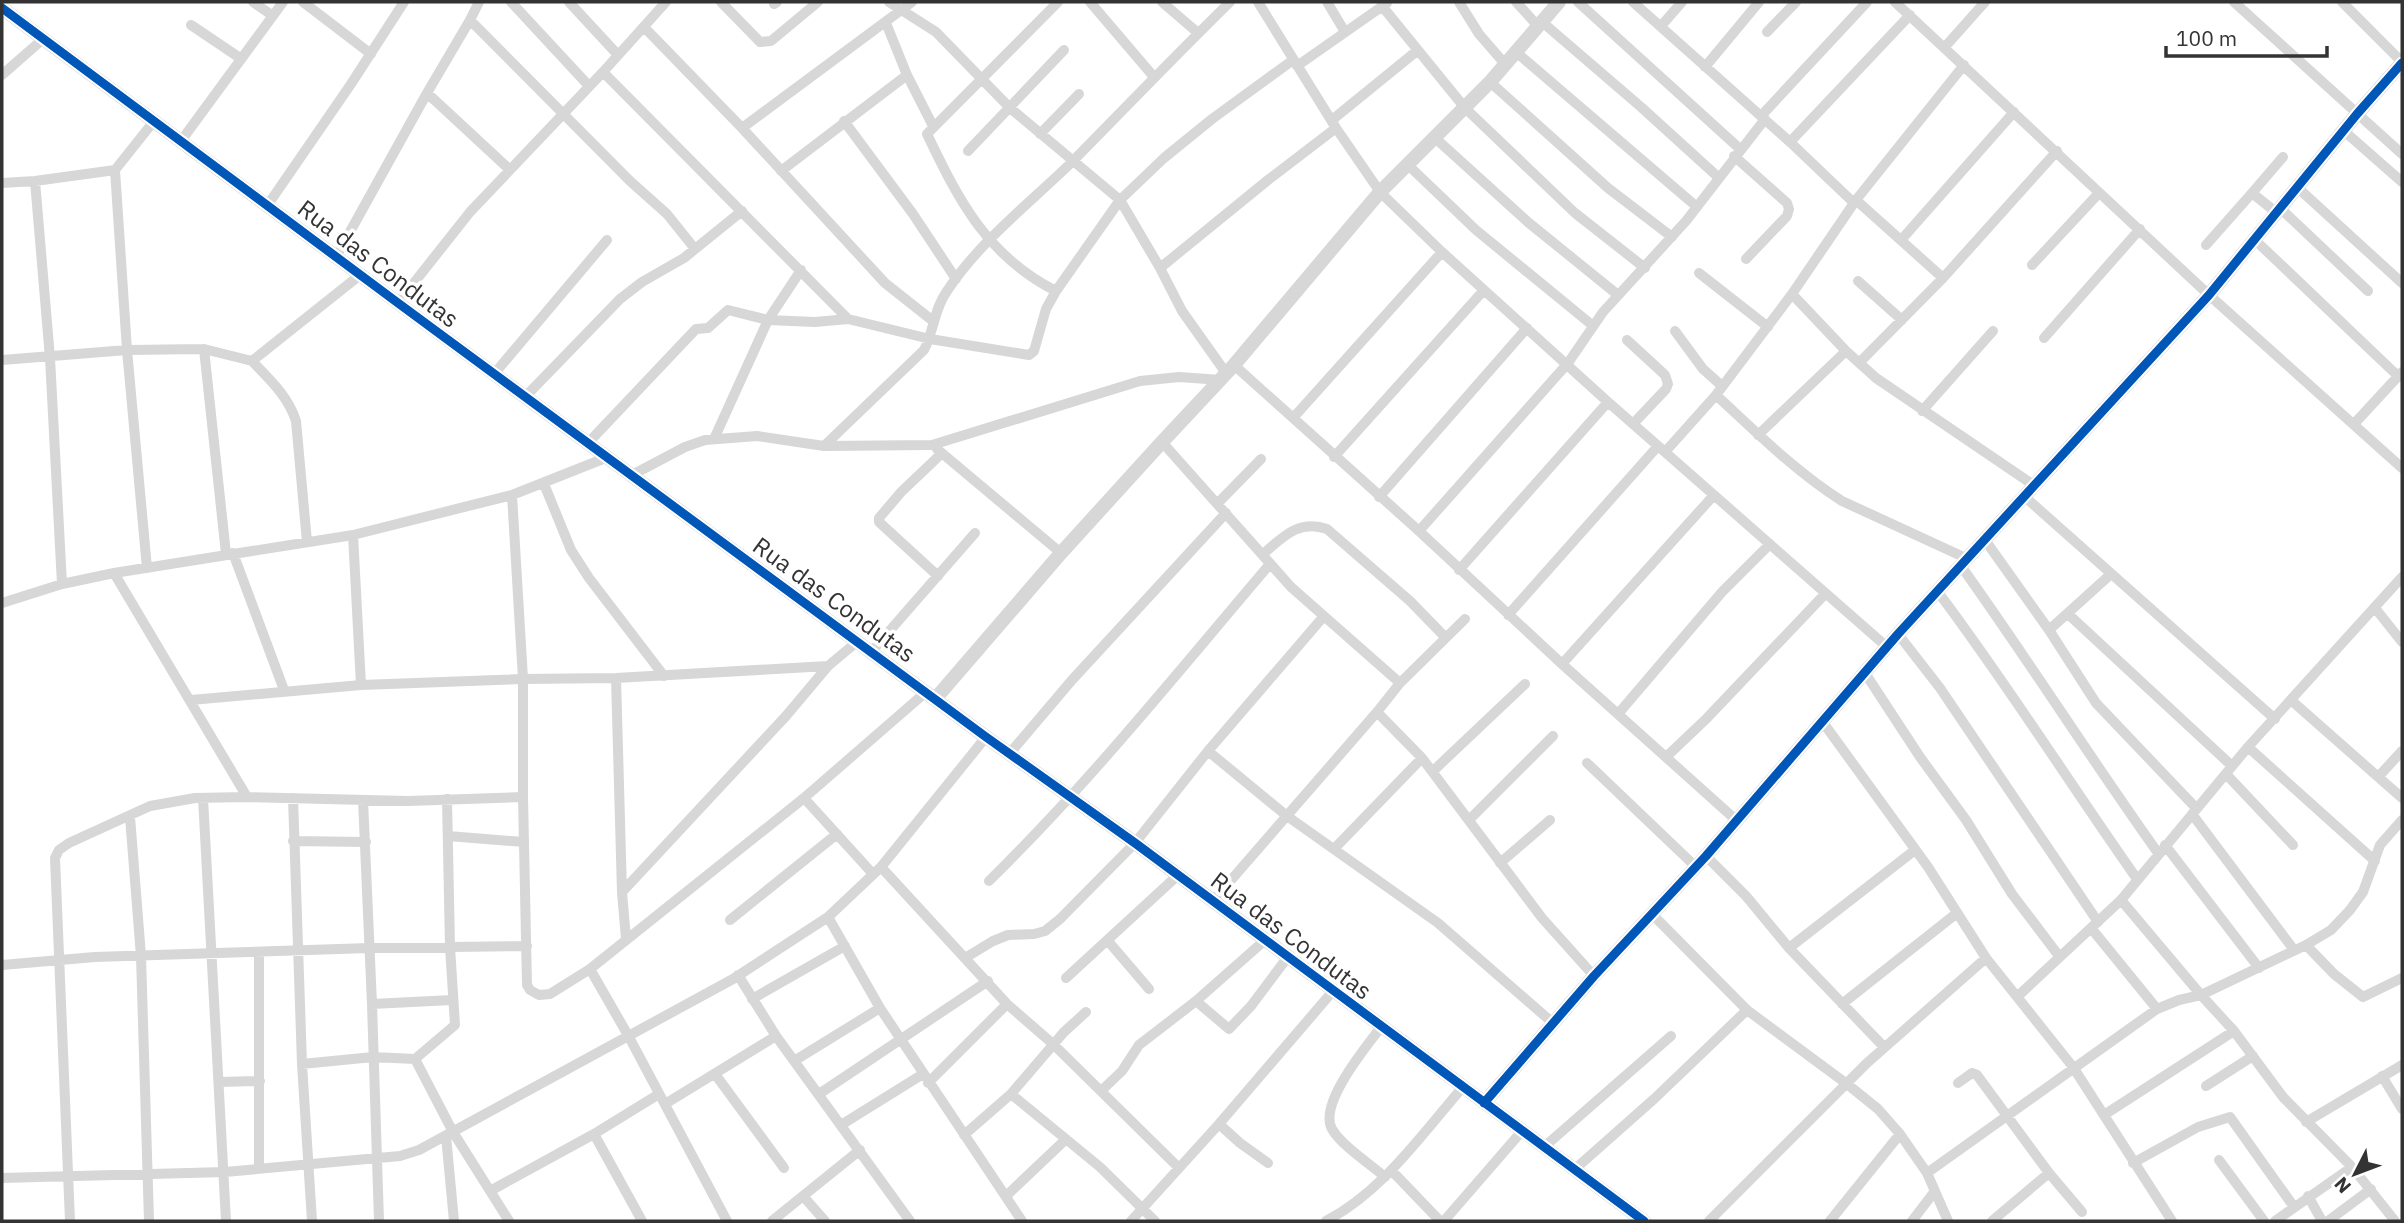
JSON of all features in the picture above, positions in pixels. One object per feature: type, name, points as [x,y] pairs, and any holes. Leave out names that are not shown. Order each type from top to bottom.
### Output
[{"type":"street","points":[[253,2],[273,16]]},
{"type":"street","points":[[181,141],[283,2]]},
{"type":"street","points":[[303,2],[371,54]]},
{"type":"street","points":[[267,206],[404,2]]},
{"type":"street","points":[[336,257],[479,2]]},
{"type":"street","points":[[512,2],[589,86]]},
{"type":"street","points":[[569,2],[618,55]]},
{"type":"street","points":[[398,303],[470,212],[662,6],[649,2]]},
{"type":"street","points":[[722,2],[760,42],[766,43],[818,2]]},
{"type":"street","points":[[889,2],[936,32],[1010,108],[1120,200],[1182,311],[1227,373],[1293,418],[1736,820]]},
{"type":"street","points":[[742,128],[912,2]]},
{"type":"street","points":[[1056,291],[1034,280],[989,241],[950,182],[927,134],[1058,2]]},
{"type":"street","points":[[1090,2],[1154,77]]},
{"type":"street","points":[[1162,2],[1198,33]]},
{"type":"street","points":[[824,446],[913,361],[930,339],[940,303],[956,279],[989,241],[1230,2]]},
{"type":"street","points":[[1258,2],[1380,192],[1441,252],[1568,363],[1608,402],[1887,647]]},
{"type":"street","points":[[1327,2],[1345,32]]},
{"type":"street","points":[[1459,2],[1479,34],[1505,64]]},
{"type":"street","points":[[1516,2],[1641,107],[1718,177]]},
{"type":"street","points":[[512,495],[523,679],[527,985],[538,995],[550,994],[590,969],[931,695],[1227,373],[1380,192],[1490,82],[1559,2]]},
{"type":"street","points":[[1578,2],[1737,152],[1787,203],[1787,216],[1745,258]]},
{"type":"street","points":[[1633,2],[1943,278]]},
{"type":"street","points":[[1661,26],[1682,2]]},
{"type":"street","points":[[1705,67],[1759,2]]},
{"type":"street","points":[[1767,32],[1796,2]]},
{"type":"street","points":[[1419,531],[1568,363],[1592,325],[1697,207],[1763,118],[1867,2]]},
{"type":"street","points":[[1944,48],[1985,2]]},
{"type":"street","points":[[2234,2],[2402,154]]},
{"type":"street","points":[[1484,1103],[1594,976],[1701,861],[1898,634],[2209,295],[2357,114],[2401,68],[2342,2]]},
{"type":"street","points":[[589,443],[696,329],[708,328],[730,309],[768,320],[815,322],[848,319],[930,339],[1029,355],[1034,351],[1046,309],[1056,291],[1120,200],[1164,158],[1295,63],[1385,4],[1465,108],[1575,213],[1645,268]]},
{"type":"street","points":[[1790,142],[1903,6],[1944,48],[2209,295],[2402,468]]},
{"type":"street","name":"Rua das Condutas","points":[[2,8],[525,397],[986,737],[1135,843],[1644,1221]]},
{"type":"street","points":[[470,20],[630,181],[667,214],[695,249]]},
{"type":"street","points":[[886,23],[906,75],[933,126]]},
{"type":"street","points":[[191,25],[240,58]]},
{"type":"street","points":[[644,27],[742,128],[885,283],[933,321]]},
{"type":"street","points":[[2,75],[43,39]]},
{"type":"street","points":[[968,151],[1064,50]]},
{"type":"street","points":[[1160,268],[1268,180],[1418,50]]},
{"type":"street","points":[[1516,52],[1697,207]]},
{"type":"street","points":[[1508,615],[1719,391],[1792,294],[1855,201],[1964,65]]},
{"type":"street","points":[[603,72],[848,319]]},
{"type":"street","points":[[781,171],[906,75]]},
{"type":"street","points":[[1490,82],[1608,188],[1672,237]]},
{"type":"street","points":[[427,93],[509,169]]},
{"type":"street","points":[[1040,134],[1079,94]]},
{"type":"street","points":[[1902,239],[2014,111]]},
{"type":"street","points":[[148,568],[127,350],[115,170],[154,121]]},
{"type":"street","points":[[844,121],[907,204],[956,279]]},
{"type":"street","points":[[2344,131],[2402,182]]},
{"type":"street","points":[[1434,137],[1529,223],[1618,295]]},
{"type":"street","points":[[1858,363],[1943,278],[2057,151]]},
{"type":"street","points":[[2206,244],[2283,157]]},
{"type":"street","points":[[1407,164],[1476,230],[1592,325]]},
{"type":"street","points":[[2,183],[115,170]]},
{"type":"street","points":[[35,181],[50,358],[62,584]]},
{"type":"street","points":[[2298,188],[2402,283]]},
{"type":"street","points":[[2032,265],[2099,193]]},
{"type":"street","points":[[2252,193],[2279,211],[2368,291]]},
{"type":"street","points":[[525,397],[620,299],[695,249],[742,211]]},
{"type":"street","points":[[2044,338],[2140,229]]},
{"type":"street","points":[[494,374],[607,240]]},
{"type":"street","points":[[2255,240],[2400,374],[2354,424]]},
{"type":"street","points":[[1293,418],[1441,252]]},
{"type":"street","points":[[714,439],[768,320],[801,270]]},
{"type":"street","points":[[1699,274],[1768,327]]},
{"type":"street","points":[[253,361],[360,275]]},
{"type":"street","points":[[1858,281],[1902,320]]},
{"type":"street","points":[[1335,457],[1484,290]]},
{"type":"street","points":[[1792,294],[1858,363],[2030,492],[2111,574],[2275,719]]},
{"type":"street","points":[[1379,497],[1527,328]]},
{"type":"street","points":[[1675,331],[1719,391],[1758,435],[1825,490],[1964,563],[2113,790],[2259,968]]},
{"type":"street","points":[[1922,411],[1993,331]]},
{"type":"street","points":[[1627,340],[1665,375],[1668,384],[1666,390],[1633,424]]},
{"type":"street","points":[[204,349],[230,554],[284,690]]},
{"type":"street","points":[[2,360],[127,350],[204,349],[253,361],[287,398],[292,408],[296,422],[307,542]]},
{"type":"street","points":[[1758,435],[1846,351]]},
{"type":"street","points":[[632,475],[685,447],[714,439],[757,436],[824,446],[932,444],[1140,381],[1227,373]]},
{"type":"street","points":[[1460,570],[1608,402]]},
{"type":"street","points":[[1162,442],[1270,565],[1400,683]]},
{"type":"street","points":[[932,444],[1061,553]]},
{"type":"street","points":[[938,576],[879,522],[879,518],[902,491],[942,453]]},
{"type":"street","points":[[2,603],[62,584],[114,573],[353,535],[512,495],[608,457]]},
{"type":"street","points":[[1218,503],[1261,458]]},
{"type":"street","points":[[544,484],[571,550],[589,578],[664,676]]},
{"type":"street","points":[[1562,664],[1714,495]]},
{"type":"street","points":[[1010,753],[1072,680],[1226,513]]},
{"type":"street","points":[[1262,554],[1289,532],[1301,526],[1316,525],[1327,529],[1410,601],[1445,637]]},
{"type":"street","points":[[872,651],[975,533]]},
{"type":"street","points":[[353,535],[361,685]]},
{"type":"street","points":[[1985,540],[2049,630],[2096,703],[2194,811],[2294,950]]},
{"type":"street","points":[[1618,713],[1723,592],[1770,544]]},
{"type":"street","points":[[989,881],[1071,798],[1156,702],[1270,565]]},
{"type":"street","points":[[114,573],[247,797]]},
{"type":"street","points":[[2049,630],[2111,574]]},
{"type":"street","points":[[2018,996],[2121,900],[2248,747],[2402,577]]},
{"type":"street","points":[[1938,592],[1978,645],[2137,879]]},
{"type":"street","points":[[1667,756],[1707,718],[1825,594]]},
{"type":"street","points":[[2375,608],[2402,642]]},
{"type":"street","points":[[2068,614],[2229,770],[2293,845]]},
{"type":"street","points":[[965,958],[1008,934],[1034,934],[1045,931],[1135,843],[1208,751],[1324,616]]},
{"type":"street","points":[[1212,902],[1400,683],[1465,618]]},
{"type":"street","points":[[1898,634],[1940,688],[2095,925],[2157,1009]]},
{"type":"street","points":[[622,892],[786,716],[828,666],[858,641]]},
{"type":"street","points":[[191,700],[361,685],[616,678],[828,666]]},
{"type":"street","points":[[1865,673],[1920,757],[1966,820],[2012,894],[2059,956]]},
{"type":"street","points":[[616,678],[622,892],[626,939]]},
{"type":"street","points":[[1433,771],[1525,684]]},
{"type":"street","points":[[2292,701],[2402,798]]},
{"type":"street","points":[[1377,712],[1433,771],[1542,918],[1594,976]]},
{"type":"street","points":[[1822,721],[1915,850],[1986,958],[2073,1068],[2172,1221]]},
{"type":"street","points":[[1469,820],[1553,736]]},
{"type":"street","points":[[2,1178],[225,1172],[400,1156],[419,1150],[738,975],[828,917],[877,870],[986,737]]},
{"type":"street","points":[[2248,747],[2375,861]]},
{"type":"street","points":[[1208,751],[1287,816],[1438,923],[1554,1024]]},
{"type":"street","points":[[2379,776],[2402,751]]},
{"type":"street","points":[[1334,849],[1422,758]]},
{"type":"street","points":[[1587,763],[1746,896],[1789,948],[1884,1048]]},
{"type":"street","points":[[70,1221],[55,858],[59,850],[150,806],[203,798],[363,800],[523,797]]},
{"type":"street","points":[[203,798],[226,1221]]},
{"type":"street","points":[[293,798],[302,1064],[312,1221]]},
{"type":"street","points":[[302,1064],[373,1057],[415,1059],[455,1027],[450,947],[447,799]]},
{"type":"street","points":[[804,799],[1007,1003],[1053,1044],[1179,1168]]},
{"type":"street","points":[[363,800],[379,1221]]},
{"type":"street","points":[[130,817],[141,956],[149,1221]]},
{"type":"street","points":[[1500,863],[1550,820]]},
{"type":"street","points":[[1927,1173],[2157,1009],[2201,995],[2306,945],[2331,930],[2363,892],[2380,845],[2402,821]]},
{"type":"street","points":[[730,920],[837,834]]},
{"type":"street","points":[[448,836],[524,842]]},
{"type":"street","points":[[293,841],[366,842]]},
{"type":"street","points":[[1789,948],[1915,850]]},
{"type":"street","points":[[1066,978],[1177,876]]},
{"type":"street","points":[[2121,900],[2234,1031],[2283,1097],[2371,1189],[2395,1221]]},
{"type":"street","points":[[1842,1004],[1957,913]]},
{"type":"street","points":[[1653,915],[1746,1010],[1878,1109],[1900,1134],[1927,1173],[1948,1221]]},
{"type":"street","points":[[828,917],[880,1008],[1022,1221]]},
{"type":"street","points":[[1108,941],[1149,989]]},
{"type":"street","points":[[1101,1091],[1122,1072],[1139,1045],[1196,1001],[1265,941]]},
{"type":"street","points":[[2306,945],[2328,968],[2364,996],[2402,978]]},
{"type":"street","points":[[2,965],[141,956],[527,946]]},
{"type":"street","points":[[752,999],[845,946]]},
{"type":"street","points":[[259,954],[259,1169]]},
{"type":"street","points":[[1196,1001],[1228,1029],[1251,1006],[1287,958]]},
{"type":"street","points":[[1709,1221],[1884,1048],[1986,958]]},
{"type":"street","points":[[590,969],[727,1221]]},
{"type":"street","points":[[738,975],[776,1036],[909,1221]]},
{"type":"street","points":[[818,1094],[988,981]]},
{"type":"street","points":[[1132,1221],[1333,991]]},
{"type":"street","points":[[372,1004],[452,1000]]},
{"type":"street","points":[[841,1125],[926,1078],[1007,1003]]},
{"type":"street","points":[[794,1061],[880,1008]]},
{"type":"street","points":[[1575,1169],[1680,1076],[1746,1010]]},
{"type":"street","points":[[964,1135],[1011,1094],[1053,1044],[1086,1012]]},
{"type":"street","points":[[1381,1027],[1345,1076],[1331,1107],[1329,1119],[1332,1129],[1442,1221],[1522,1131]]},
{"type":"street","points":[[2104,1115],[2234,1031]]},
{"type":"street","points":[[1544,1147],[1671,1035]]},
{"type":"street","points":[[490,1191],[594,1134],[715,1074],[776,1036]]},
{"type":"street","points":[[2206,1086],[2253,1056]]},
{"type":"street","points":[[415,1059],[450,1134],[509,1221]]},
{"type":"street","points":[[2306,1122],[2402,1065]]},
{"type":"street","points":[[1958,1083],[1975,1073],[2049,1173],[2082,1212]]},
{"type":"street","points":[[715,1074],[784,1168]]},
{"type":"street","points":[[2382,1076],[2402,1109]]},
{"type":"street","points":[[219,1082],[260,1081]]},
{"type":"street","points":[[1325,1221],[1343,1218],[1388,1174],[1463,1087]]},
{"type":"street","points":[[1011,1094],[1066,1139],[1156,1221]]},
{"type":"street","points":[[2133,1163],[2186,1133],[2230,1117],[2294,1208]]},
{"type":"street","points":[[1219,1124],[1268,1163]]},
{"type":"street","points":[[450,1134],[454,1221]]},
{"type":"street","points":[[594,1134],[642,1221]]},
{"type":"street","points":[[1830,1221],[1900,1134]]},
{"type":"street","points":[[1006,1196],[1066,1139]]},
{"type":"street","points":[[772,1221],[860,1150]]},
{"type":"street","points":[[2219,1160],[2264,1221]]},
{"type":"street","points":[[2275,1221],[2351,1167]]},
{"type":"street","points":[[1993,1221],[2049,1173]]},
{"type":"street","points":[[2328,1221],[2371,1189]]},
{"type":"street","points":[[1912,1221],[1935,1191]]},
{"type":"street","points":[[803,1196],[825,1221]]},
{"type":"street","points":[[2308,1196],[2322,1221]]},
{"type":"cycle path","points":[[2,8],[1644,1221]]},
{"type":"cycle path","points":[[1484,1103],[1594,976],[1706,856],[1898,634],[2209,295],[2402,63]]}]
